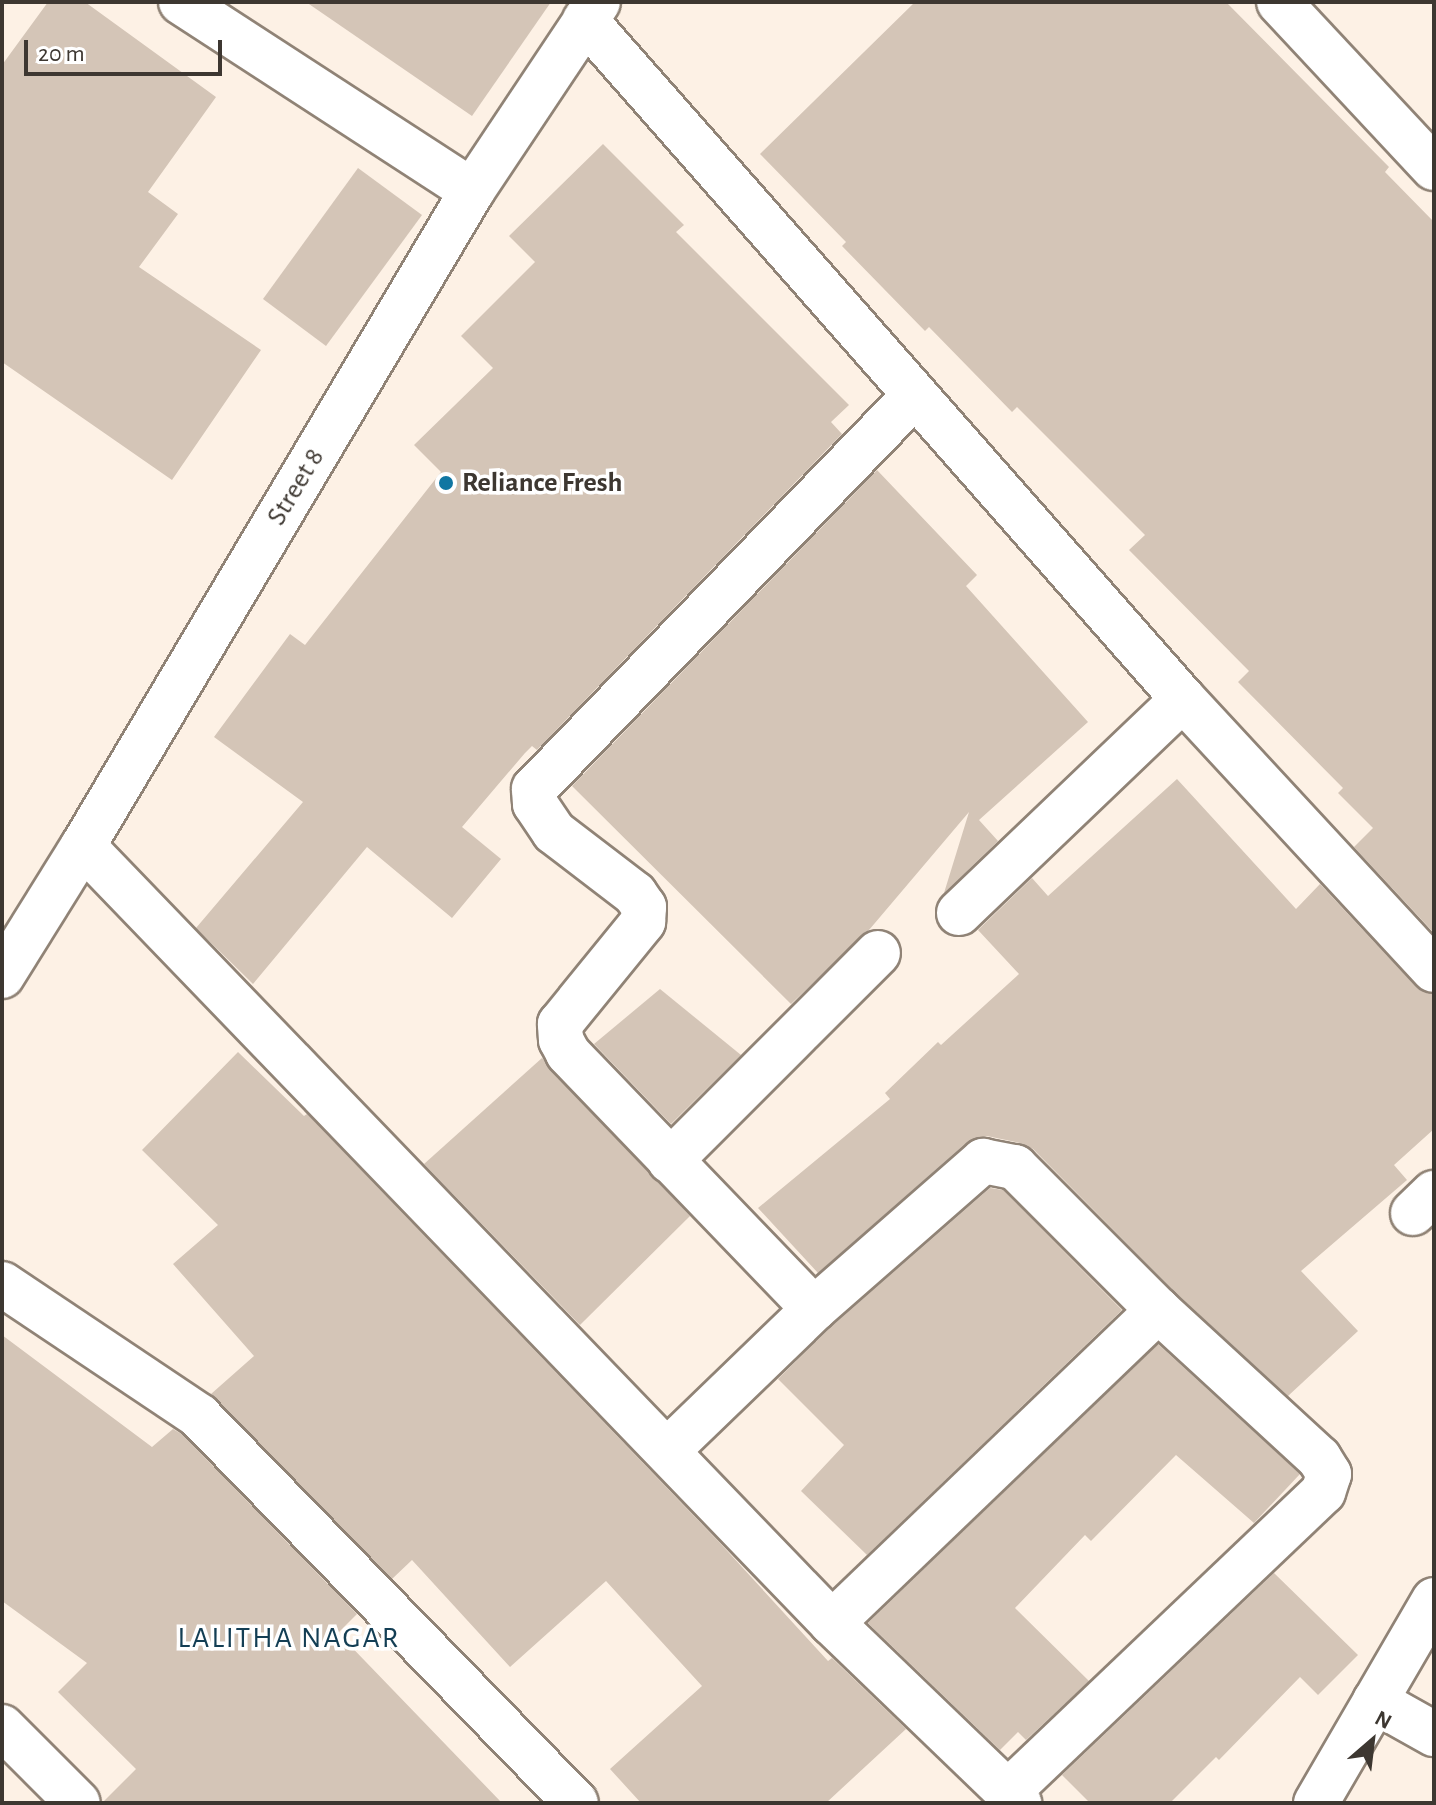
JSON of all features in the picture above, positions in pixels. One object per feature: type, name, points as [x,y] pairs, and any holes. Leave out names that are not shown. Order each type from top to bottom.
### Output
[{"type":"street","points":[[181,2],[472,191]]},
{"type":"street","points":[[1279,2],[1434,168]]},
{"type":"street","points":[[592,11],[913,397],[1183,699],[1434,970]]},
{"type":"street","name":"Street 8","points":[[2,976],[83,846],[472,191],[592,11]]},
{"type":"street","points":[[814,1309],[568,1053],[561,1040],[560,1024],[643,922],[644,907],[635,894],[554,832],[535,804],[534,789],[913,397]]},
{"type":"street","points":[[959,913],[1183,699]]},
{"type":"street","points":[[83,846],[832,1623],[1014,1798],[1323,1492],[1329,1474],[1319,1458],[1158,1310],[1015,1167],[983,1161],[814,1309],[668,1450]]},
{"type":"street","points":[[670,1161],[878,953]]},
{"type":"street","points":[[2,1284],[199,1416],[576,1803]]},
{"type":"street","points":[[832,1623],[1158,1310]]},
{"type":"street","points":[[1316,1803],[1434,1600]]},
{"type":"street","points":[[1375,1701],[1434,1734]]},
{"type":"street","points":[[2,1727],[78,1803]]},
{"type":"building","points":[[48,2],[85,2],[216,97],[148,192],[178,214],[139,267],[261,350],[172,480],[2,362],[2,65]]},
{"type":"building","points":[[306,2],[551,2],[472,116]]},
{"type":"building","points":[[915,2],[1226,2],[1389,167],[1385,172],[1434,222],[1434,933],[1354,847],[1373,828],[1338,793],[1343,788],[1238,682],[1249,671],[1129,550],[1145,535],[1017,407],[1012,412],[929,327],[925,331],[842,246],[846,242],[760,154]]},
{"type":"building","points":[[603,144],[684,225],[676,232],[849,405],[831,422],[842,434],[537,750],[532,746],[525,753],[462,827],[501,859],[452,918],[367,847],[253,984],[196,928],[303,802],[214,737],[290,634],[305,645],[441,472],[414,445],[493,368],[461,336],[535,262],[509,236]]},
{"type":"building","points":[[358,168],[422,215],[326,346],[263,299]]},
{"type":"building","points":[[877,470],[977,575],[966,586],[1088,722],[979,820],[998,841],[944,893],[969,812],[869,930],[791,1004],[572,786]]},
{"type":"building","points":[[1177,779],[1296,909],[1320,884],[1416,987],[1434,994],[1434,1129],[1394,1165],[1407,1180],[1301,1271],[1358,1331],[1288,1396],[1175,1292],[1033,1149],[1020,1143],[987,1136],[967,1142],[818,1273],[758,1208],[890,1099],[885,1093],[938,1042],[941,1045],[1019,974],[978,930],[1032,878],[1048,896]]},
{"type":"building","points":[[660,989],[741,1055],[671,1124],[594,1044]]},
{"type":"building","points":[[238,1052],[304,1116],[307,1114],[720,1543],[828,1661],[832,1658],[906,1729],[826,1803],[641,1803],[610,1769],[702,1686],[606,1581],[510,1667],[412,1560],[392,1579],[211,1394],[254,1356],[173,1264],[218,1225],[142,1150]]},
{"type":"building","points":[[542,1058],[690,1216],[580,1325],[424,1164]]},
{"type":"building","points":[[990,1188],[1003,1190],[1122,1310],[867,1555],[801,1491],[844,1445],[778,1379],[831,1327]]},
{"type":"building","points":[[2,1335],[152,1447],[173,1429],[183,1435],[357,1614],[338,1633],[502,1803],[102,1803],[136,1769],[58,1692],[87,1663],[2,1601]]},
{"type":"building","points":[[1158,1344],[1300,1474],[1254,1523],[1176,1455],[1091,1541],[1085,1535],[1015,1608],[1089,1681],[1026,1740],[1018,1732],[1000,1750],[868,1623]]},
{"type":"building","points":[[1274,1573],[1358,1655],[1318,1695],[1300,1677],[1219,1760],[1216,1757],[1170,1803],[1090,1803],[1062,1775]]},
{"type":"place","name":"Reliance Fresh","points":[[446,483]]},
{"type":"district","name":"LALITHA NAGAR","points":[[289,1638]]}]
